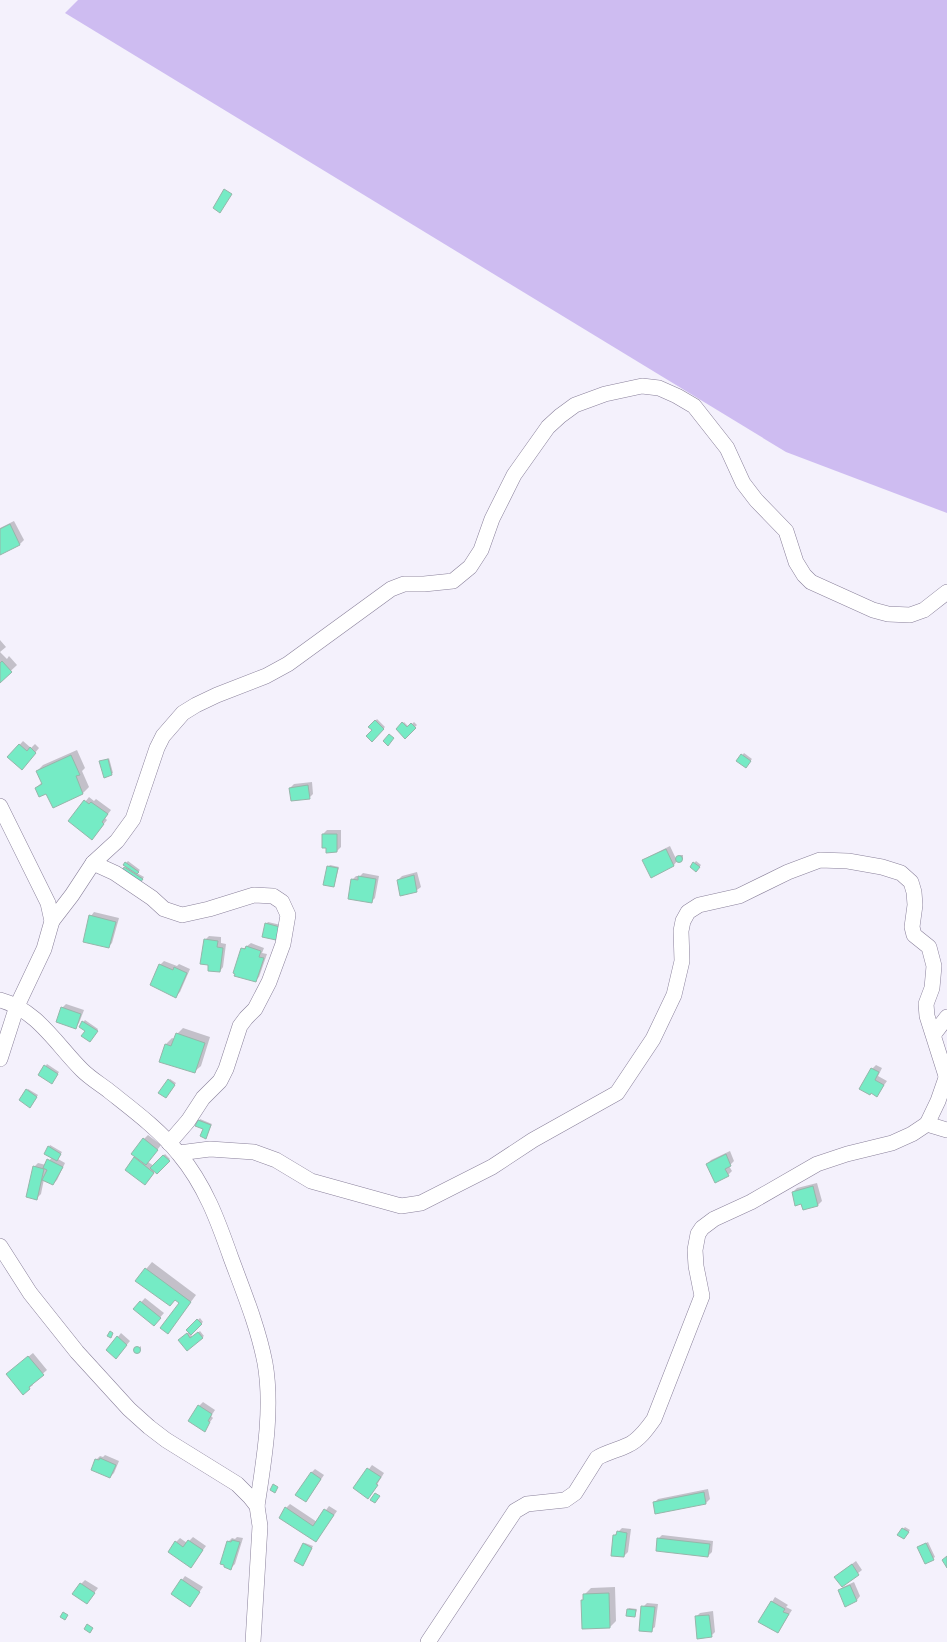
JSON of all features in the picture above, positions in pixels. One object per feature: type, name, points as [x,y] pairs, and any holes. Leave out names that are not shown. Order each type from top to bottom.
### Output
[{"type":"street","points":[[0,1059],[17,1006],[44,949],[52,921],[93,863],[117,841],[133,819],[157,748],[163,736],[183,714],[196,705],[217,694],[266,676],[288,664],[391,589],[404,584],[453,581],[470,567],[481,550],[492,519],[514,475],[548,428],[575,405],[604,394],[642,386],[659,388],[677,396],[694,406],[727,448],[743,483],[786,532],[796,562],[811,582],[873,610],[888,614],[910,615],[924,610],[947,592]]},
{"type":"street","points":[[0,806],[48,903],[52,921]]},
{"type":"street","points":[[174,1148],[254,1152],[276,1160],[311,1180],[401,1206],[421,1203],[492,1167],[533,1140],[617,1093],[653,1039],[674,995],[682,961],[682,921],[688,912],[699,905],[739,896],[788,872],[820,860],[848,861],[882,867],[901,873],[911,882],[914,892],[915,905],[912,927],[914,935],[929,947],[947,956]]},
{"type":"street","points":[[93,863],[115,873],[152,898],[164,910],[182,915],[254,895],[274,896],[282,902],[288,915],[283,944],[269,982],[255,1009],[240,1026],[220,1082],[204,1098],[188,1121],[174,1148]]},
{"type":"street","points":[[428,1642],[515,1511],[527,1504],[565,1500],[575,1493],[597,1458],[630,1444],[644,1433],[654,1419],[702,1296],[695,1250],[698,1234],[702,1228],[714,1219],[751,1202],[817,1164],[847,1154],[892,1143],[912,1134],[927,1124],[947,1078],[927,1016],[926,1004],[932,988],[934,966],[929,947]]},
{"type":"street","points":[[0,1000],[17,1006],[45,1028],[83,1071],[131,1109],[174,1148],[199,1182],[217,1216],[257,1329],[265,1365],[267,1400],[266,1443],[257,1506],[260,1526],[252,1642]]},
{"type":"street","points":[[934,1034],[947,1017]]},
{"type":"street","points":[[927,1124],[947,1130]]},
{"type":"street","points":[[0,1246],[30,1293],[119,1399],[166,1440],[237,1484],[257,1506]]},
{"type":"shaded area","points":[[78,0],[947,0],[947,513],[786,452],[65,13]]},
{"type":"building","points":[[224,189],[232,194],[220,213],[213,208]]},
{"type":"building","points":[[10,524],[20,545],[0,555],[0,529]]},
{"type":"building","points":[[2,661],[12,672],[0,683],[0,663]]},
{"type":"building","points":[[375,720],[384,729],[372,742],[366,736],[372,730],[368,727]]},
{"type":"building","points":[[402,722],[407,727],[411,723],[416,728],[405,739],[396,729]]},
{"type":"building","points":[[389,734],[394,738],[388,746],[383,741]]},
{"type":"building","points":[[19,744],[27,751],[30,747],[36,753],[22,770],[7,757]]},
{"type":"building","points":[[741,754],[751,761],[746,768],[736,761]]},
{"type":"building","points":[[71,755],[80,775],[76,776],[83,794],[53,808],[46,794],[39,797],[35,788],[42,784],[36,771]]},
{"type":"building","points":[[108,759],[112,775],[104,778],[99,761]]},
{"type":"building","points":[[308,785],[310,799],[291,801],[289,788]]},
{"type":"building","points":[[84,800],[89,804],[91,802],[108,814],[102,822],[104,824],[92,840],[68,821]]},
{"type":"building","points":[[322,834],[337,834],[337,852],[326,853],[326,848],[322,848]]},
{"type":"building","points":[[666,849],[674,866],[651,878],[642,860]]},
{"type":"building","points":[[679,856],[682,859],[679,862],[676,859]]},
{"type":"building","points":[[125,862],[139,872],[137,874],[123,865]]},
{"type":"building","points":[[693,862],[700,867],[696,872],[690,867]]},
{"type":"building","points":[[327,866],[338,868],[334,887],[323,885]]},
{"type":"building","points":[[124,867],[143,879],[140,883],[122,871]]},
{"type":"building","points":[[414,875],[417,892],[400,896],[397,880]]},
{"type":"building","points":[[358,876],[376,879],[372,903],[348,899],[351,879],[358,880]]},
{"type":"building","points":[[89,915],[116,922],[109,948],[83,942]]},
{"type":"building","points":[[265,923],[280,927],[276,940],[262,937]]},
{"type":"building","points":[[204,939],[218,941],[217,947],[223,948],[220,972],[208,971],[208,965],[200,964]]},
{"type":"building","points":[[246,946],[261,951],[259,957],[264,958],[256,982],[234,976],[235,974],[233,973],[241,948],[245,949]]},
{"type":"building","points":[[159,964],[173,970],[174,967],[187,973],[176,998],[150,985]]},
{"type":"building","points":[[61,1007],[81,1014],[76,1029],[56,1022]]},
{"type":"building","points":[[82,1021],[98,1031],[90,1042],[81,1036],[85,1031],[79,1027]]},
{"type":"building","points":[[176,1033],[205,1043],[195,1073],[159,1062],[165,1044],[171,1046]]},
{"type":"building","points":[[44,1065],[58,1074],[52,1084],[38,1075]]},
{"type":"building","points":[[871,1068],[879,1072],[875,1080],[884,1085],[877,1097],[859,1089]]},
{"type":"building","points":[[168,1079],[175,1085],[166,1098],[158,1093]]},
{"type":"building","points":[[26,1089],[37,1097],[30,1108],[19,1100]]},
{"type":"building","points":[[198,1120],[211,1125],[206,1139],[200,1136],[203,1129],[195,1126]]},
{"type":"building","points":[[143,1138],[158,1150],[146,1165],[131,1154]]},
{"type":"building","points":[[48,1146],[61,1154],[57,1161],[44,1154]]},
{"type":"building","points":[[726,1154],[731,1166],[725,1169],[729,1176],[715,1183],[706,1164]]},
{"type":"building","points":[[163,1155],[170,1161],[157,1174],[150,1168]]},
{"type":"building","points":[[134,1157],[154,1173],[145,1185],[125,1170]]},
{"type":"building","points":[[47,1159],[63,1167],[53,1185],[42,1180],[47,1170],[43,1168]]},
{"type":"building","points":[[33,1166],[44,1169],[37,1200],[26,1197]]},
{"type":"building","points":[[813,1186],[818,1206],[803,1210],[801,1204],[795,1206],[792,1192]]},
{"type":"building","points":[[145,1268],[191,1302],[168,1334],[160,1328],[179,1303],[175,1300],[170,1306],[135,1281]]},
{"type":"building","points":[[140,1301],[161,1318],[154,1326],[133,1309]]},
{"type":"building","points":[[197,1319],[202,1324],[191,1335],[186,1330]]},
{"type":"building","points":[[110,1331],[113,1333],[111,1338],[107,1336]]},
{"type":"building","points":[[198,1332],[203,1338],[187,1351],[178,1340],[187,1333],[190,1338]]},
{"type":"building","points":[[117,1336],[127,1345],[116,1359],[106,1350]]},
{"type":"building","points":[[137,1347],[140,1350],[137,1353],[134,1350]]},
{"type":"building","points":[[28,1356],[44,1375],[29,1387],[30,1389],[23,1395],[6,1374]]},
{"type":"building","points":[[198,1405],[212,1414],[205,1432],[188,1421]]},
{"type":"building","points":[[100,1458],[116,1465],[110,1478],[91,1470],[95,1459],[99,1460]]},
{"type":"building","points":[[367,1468],[381,1477],[368,1499],[353,1488]]},
{"type":"building","points":[[311,1472],[321,1479],[306,1502],[295,1495]]},
{"type":"building","points":[[273,1484],[278,1487],[275,1493],[270,1490]]},
{"type":"building","points":[[704,1492],[706,1504],[655,1514],[653,1502]]},
{"type":"building","points":[[375,1493],[380,1496],[375,1503],[370,1500]]},
{"type":"building","points":[[285,1507],[313,1526],[324,1509],[334,1515],[316,1542],[279,1518]]},
{"type":"building","points":[[902,1528],[909,1532],[904,1539],[897,1535]]},
{"type":"building","points":[[617,1531],[627,1533],[624,1557],[611,1556],[613,1535],[616,1535]]},
{"type":"building","points":[[657,1538],[710,1544],[708,1557],[656,1551]]},
{"type":"building","points":[[188,1540],[203,1550],[191,1568],[168,1552],[175,1541],[183,1547]]},
{"type":"building","points":[[232,1540],[240,1542],[231,1570],[220,1564],[227,1541],[231,1542]]},
{"type":"building","points":[[303,1543],[312,1548],[303,1566],[294,1561]]},
{"type":"building","points":[[926,1543],[934,1560],[925,1564],[917,1547]]},
{"type":"building","points":[[947,1556],[947,1568],[942,1560]]},
{"type":"building","points":[[852,1564],[859,1575],[842,1587],[834,1577]]},
{"type":"building","points":[[181,1579],[200,1592],[190,1607],[171,1594]]},
{"type":"building","points":[[80,1583],[95,1593],[87,1604],[72,1594]]},
{"type":"building","points":[[850,1585],[857,1601],[845,1607],[838,1590]]},
{"type":"building","points":[[609,1593],[610,1628],[582,1629],[581,1600],[583,1600],[583,1594]]},
{"type":"building","points":[[771,1601],[785,1609],[783,1612],[789,1614],[778,1633],[758,1622]]},
{"type":"building","points":[[641,1606],[655,1607],[652,1632],[639,1631]]},
{"type":"building","points":[[627,1609],[636,1610],[635,1617],[626,1616]]},
{"type":"building","points":[[63,1612],[68,1615],[65,1620],[60,1617]]},
{"type":"building","points":[[709,1615],[712,1637],[697,1639],[695,1616]]},
{"type":"building","points":[[87,1624],[93,1628],[90,1633],[84,1629]]}]
